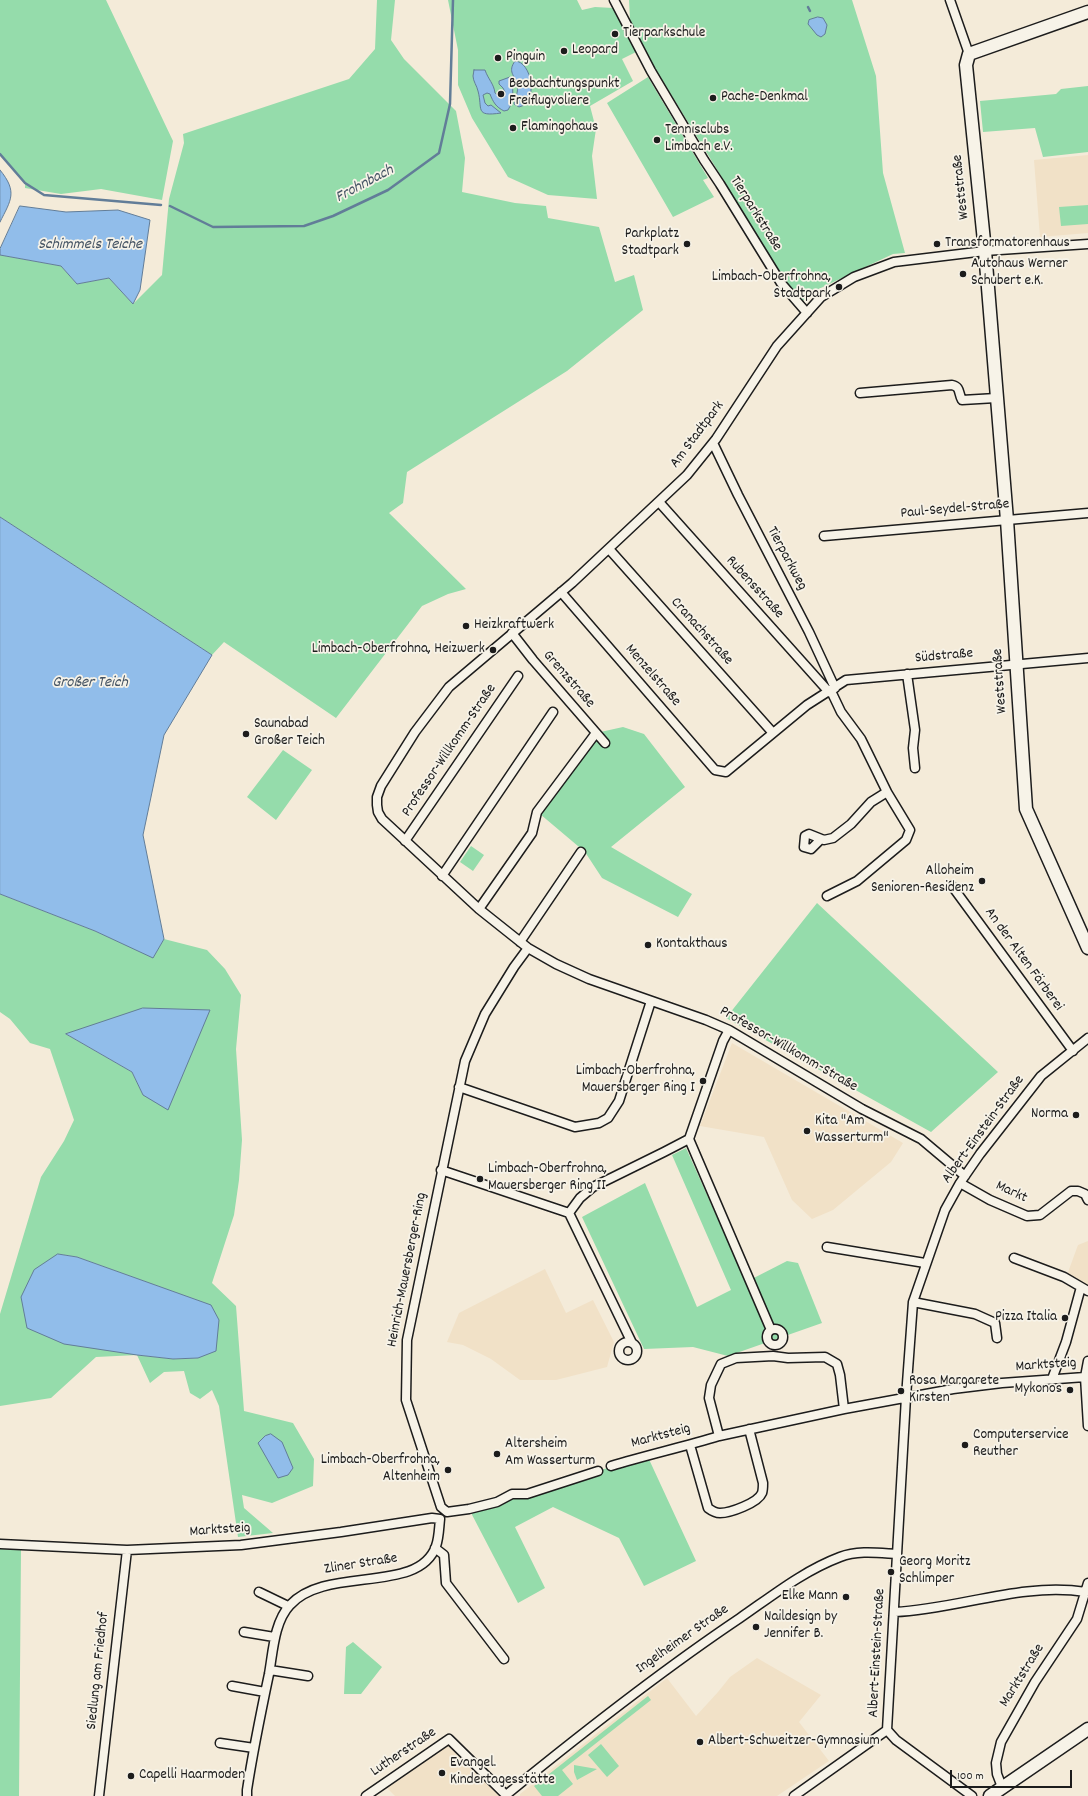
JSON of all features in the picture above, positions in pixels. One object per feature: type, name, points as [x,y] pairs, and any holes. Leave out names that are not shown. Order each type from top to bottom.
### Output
[{"type":"main road","points":[[969,54],[1088,12]]},
{"type":"main road","name":"Weststraße","points":[[969,54],[966,65],[985,251],[1007,520],[1026,809],[1088,948]]},
{"type":"main road","points":[[992,1795],[1088,1729]]},
{"type":"street","name":"Tierparkstraße","points":[[614,0],[648,65],[704,160],[781,283],[806,314]]},
{"type":"street","name":"Weststraße","points":[[950,0],[969,54]]},
{"type":"street","name":"Am Stadtpark","points":[[449,687],[561,592],[687,475],[713,443],[777,346],[821,297],[854,277],[894,262],[985,251],[1088,244]]},
{"type":"street","points":[[860,393],[952,385],[959,389],[962,400],[996,398]]},
{"type":"street","name":"Tierparkweg","points":[[713,443],[738,495],[809,632],[832,690]]},
{"type":"street","name":"Rubensstraße","points":[[659,502],[832,690]]},
{"type":"street","name":"Paul-Seydel-Straße","points":[[824,536],[1088,513]]},
{"type":"street","name":"Cranachstraße","points":[[609,549],[773,732]]},
{"type":"street","name":"Menzelstraße","points":[[561,592],[715,770],[726,772]]},
{"type":"street","name":"Grenzstraße","points":[[512,633],[533,660],[605,743]]},
{"type":"street","name":"Südstraße","points":[[726,772],[807,705],[846,680],[1088,658]]},
{"type":"street","points":[[907,674],[915,730],[913,748],[915,768]]},
{"type":"street","name":"Professor-Willkomm-Straße","points":[[405,841],[518,676]]},
{"type":"street","name":"Professor-Willkomm-Straße","points":[[449,687],[415,732],[382,786],[377,797],[378,812],[382,819],[478,909],[528,948],[556,964],[589,979],[706,1020],[729,1030],[862,1109],[921,1139],[963,1179]]},
{"type":"street","points":[[827,896],[857,881],[906,840],[910,830],[887,792],[861,739],[841,712],[832,690]]},
{"type":"street","points":[[442,876],[553,712]]},
{"type":"street","points":[[478,909],[532,833],[537,812],[596,733]]},
{"type":"street","points":[[821,839],[833,838],[842,832],[871,802],[887,792]]},
{"type":"street","points":[[520,942],[581,852]]},
{"type":"street","name":"An der Alten Färberei","points":[[952,886],[1072,1051]]},
{"type":"street","name":"Heinrich-Mauersberger-Ring","points":[[528,948],[514,967],[483,1019],[465,1062],[441,1170],[407,1340],[406,1400],[441,1508],[447,1512],[462,1512],[490,1504],[512,1494],[528,1494],[598,1471]]},
{"type":"street","points":[[459,1087],[575,1127],[599,1123],[608,1118],[619,1101],[652,1001]]},
{"type":"street","points":[[729,1030],[723,1041],[688,1139],[771,1330]]},
{"type":"street","name":"Albert-Einstein-Straße","points":[[972,1796],[896,1740],[887,1730],[895,1612],[906,1397],[913,1302],[925,1263],[945,1210],[963,1179],[980,1154],[1041,1076],[1088,1038]]},
{"type":"street","points":[[569,1213],[580,1198],[593,1187],[688,1139]]},
{"type":"street","points":[[441,1170],[569,1213],[632,1343]]},
{"type":"street","name":"Markt","points":[[963,1179],[990,1200],[1026,1216],[1040,1215],[1071,1191],[1078,1191],[1085,1194],[1088,1200]]},
{"type":"street","points":[[827,1247],[925,1263]]},
{"type":"street","points":[[1014,1258],[1064,1277],[1085,1289],[1052,1379]]},
{"type":"street","points":[[913,1302],[975,1314],[995,1323],[997,1338]]},
{"type":"street","points":[[718,1436],[709,1398],[711,1385],[721,1364],[736,1358],[756,1356],[788,1358],[824,1357],[837,1364],[840,1375],[844,1409]]},
{"type":"street","points":[[1088,1361],[1085,1377],[1088,1426]]},
{"type":"street","name":"Marktsteig","points":[[611,1466],[718,1436],[906,1397],[1002,1383],[1085,1377]]},
{"type":"street","points":[[690,1445],[708,1508],[714,1512],[721,1513],[739,1508],[757,1500],[763,1492],[763,1483],[749,1429]]},
{"type":"street","name":"Marktsteig","points":[[0,1544],[127,1550],[241,1545],[432,1518],[440,1519],[435,1548]]},
{"type":"street","points":[[435,1548],[444,1555],[446,1583],[504,1659]]},
{"type":"street","name":"Zliner Straße","points":[[247,1796],[254,1748],[270,1670],[274,1637],[288,1606],[299,1596],[316,1587],[343,1581],[390,1577],[413,1570],[429,1557],[435,1548]]},
{"type":"street","name":"Siedlung am Friedhof","points":[[99,1796],[127,1550]]},
{"type":"street","name":"Ingelheimer Straße","points":[[507,1796],[575,1738],[647,1683],[694,1648],[806,1573],[841,1556],[856,1553],[897,1554]]},
{"type":"street","name":"Marktstraße","points":[[1002,1787],[997,1774],[996,1763],[1000,1742],[1035,1682],[1077,1619],[1088,1583]]},
{"type":"street","points":[[895,1612],[917,1611],[1029,1590],[1067,1589],[1086,1592]]},
{"type":"street","points":[[259,1592],[288,1606]]},
{"type":"street","points":[[244,1632],[274,1637]]},
{"type":"street","points":[[270,1670],[308,1676]]},
{"type":"street","points":[[232,1686],[265,1692]]},
{"type":"street","points":[[794,1796],[887,1730]]},
{"type":"street","name":"Lutherstraße","points":[[366,1796],[449,1739],[507,1796]]},
{"type":"street","points":[[220,1742],[254,1748]]},
{"type":"shaded area","points":[[1088,155],[1088,233],[1040,237],[1034,160]]},
{"type":"shaded area","name":"Kita \"Am Wasserturm\"","points":[[732,1043],[903,1143],[891,1162],[833,1210],[812,1219],[792,1200],[764,1137],[700,1126]]},
{"type":"shaded area","points":[[1088,1241],[1088,1291],[1067,1275],[1078,1245]]},
{"type":"shaded area","points":[[545,1269],[566,1313],[593,1300],[614,1342],[607,1367],[556,1380],[520,1380],[491,1359],[463,1345],[447,1342],[459,1313]]},
{"type":"shaded area","name":"Albert-Schweitzer-Gymnasium","points":[[757,1658],[821,1695],[799,1722],[829,1761],[777,1796],[520,1796],[520,1794],[667,1678],[696,1716],[730,1677]]},
{"type":"shaded area","name":"Evangel. Kindertagesstätte","points":[[448,1746],[499,1796],[395,1796],[387,1788]]},
{"type":"green space","points":[[0,0],[106,0],[173,141],[162,200],[101,189],[61,194],[25,188],[25,183],[0,154]]},
{"type":"green space","points":[[377,0],[395,0],[391,40],[404,59],[456,111],[465,158],[462,192],[515,203],[546,206],[548,218],[599,227],[615,282],[634,275],[643,310],[567,371],[407,472],[403,503],[389,513],[466,589],[448,594],[422,606],[336,718],[224,642],[212,655],[0,517],[0,255],[61,266],[77,284],[109,278],[133,304],[162,275],[169,199],[184,143],[183,134],[349,79],[375,49]]},
{"type":"green space","points":[[448,0],[577,0],[582,10],[595,7],[613,8],[636,52],[622,59],[633,81],[590,106],[596,129],[592,156],[597,199],[548,195],[508,177],[472,118],[458,85],[458,50]]},
{"type":"green space","points":[[629,0],[852,0],[876,76],[883,173],[905,253],[893,254],[808,294],[803,301],[784,279],[653,65],[630,20]]},
{"type":"green space","name":"Tennisclubs Limbach e.V.","points":[[648,77],[708,178],[703,180],[714,197],[673,217],[607,103]]},
{"type":"green space","points":[[1088,86],[1088,152],[1043,157],[1035,128],[983,132],[980,101],[1056,94],[1061,89]]},
{"type":"green space","points":[[1088,205],[1088,224],[1061,226],[1059,207]]},
{"type":"green space","points":[[623,727],[644,734],[685,787],[611,847],[692,894],[678,917],[602,878],[585,852],[540,814],[596,733]]},
{"type":"green space","points":[[283,750],[312,770],[276,820],[247,797]]},
{"type":"green space","points":[[471,846],[484,855],[473,871],[460,862]]},
{"type":"green space","points":[[0,894],[95,931],[153,957],[164,939],[207,950],[225,969],[241,995],[236,1049],[242,1140],[239,1180],[234,1215],[212,1283],[236,1306],[244,1411],[293,1423],[314,1459],[313,1486],[272,1503],[242,1495],[244,1508],[273,1533],[238,1537],[219,1406],[212,1390],[200,1399],[190,1393],[184,1371],[164,1372],[150,1383],[137,1355],[96,1357],[51,1398],[0,1406],[0,1314],[41,1177],[64,1141],[74,1120],[50,1049],[30,1043],[10,1019],[0,1012]],"holes":[[[209,1010],[143,1095],[132,1072],[66,1034]],[[58,1254],[77,1257],[210,1305],[198,1358],[173,1359],[137,1355]]]},
{"type":"green space","points":[[817,903],[998,1072],[931,1132],[726,1018]]},
{"type":"green space","points":[[686,1148],[746,1282],[787,1261],[798,1263],[822,1323],[728,1356],[693,1347],[644,1349],[582,1217],[645,1183],[697,1307],[731,1290],[672,1155]]},
{"type":"green space","points":[[647,1455],[696,1561],[644,1586],[619,1538],[553,1507],[515,1527],[545,1588],[518,1603],[469,1509]]},
{"type":"green space","points":[[0,1549],[21,1550],[19,1796],[0,1796]]},
{"type":"green space","points":[[353,1642],[382,1667],[361,1694],[344,1694],[346,1647]]},
{"type":"green space","points":[[648,1696],[651,1700],[562,1770],[573,1784],[558,1796],[542,1796],[534,1786]]},
{"type":"green space","points":[[601,1744],[619,1766],[607,1777],[588,1755]]},
{"type":"green space","points":[[574,1765],[597,1769],[577,1780],[574,1772]]},
{"type":"water","points":[[818,17],[823,18],[827,25],[825,34],[821,37],[817,35],[808,24],[809,20]]},
{"type":"water","points":[[515,61],[521,63],[526,68],[531,82],[529,98],[525,104],[519,107],[514,104],[517,87],[512,73],[512,68]]},
{"type":"water","points":[[474,70],[485,70],[495,93],[499,96],[503,95],[505,92],[499,84],[499,81],[510,77],[513,94],[508,110],[504,111],[499,108],[490,94],[487,93],[483,95],[485,103],[488,106],[491,105],[501,113],[483,113],[480,107],[478,91],[473,78]]},
{"type":"water","name":"Schimmels Teiche","points":[[0,170],[9,184],[11,196],[10,202],[0,222]]},
{"type":"water","name":"Schimmels Teiche","points":[[20,206],[66,212],[118,210],[150,220],[140,290],[133,304],[109,278],[77,284],[61,266],[0,255],[0,249]]},
{"type":"water","name":"Großer Teich","points":[[0,517],[212,655],[164,735],[143,835],[164,939],[153,958],[95,931],[0,894]]},
{"type":"water","points":[[143,1008],[210,1010],[168,1110],[143,1095],[132,1072],[66,1034]]},
{"type":"water","points":[[58,1254],[77,1257],[211,1305],[219,1320],[216,1351],[198,1358],[173,1359],[137,1355],[64,1344],[27,1328],[21,1297],[34,1270]]},
{"type":"water","points":[[271,1434],[282,1442],[293,1468],[288,1475],[278,1478],[258,1443],[265,1436]]},
{"type":"waterway","name":"Frohnbach","points":[[170,206],[213,227],[304,226],[333,216],[388,190],[439,153],[450,104],[453,0]]},
{"type":"waterway","points":[[808,7],[810,11]]},
{"type":"waterway","name":"Frohnbach","points":[[0,154],[25,183],[44,195],[161,205]]},
{"type":"place","name":"Tierparkschule","points":[[615,34]]},
{"type":"place","name":"Leopard","points":[[564,51]]},
{"type":"place","name":"Pinguin","points":[[498,58]]},
{"type":"place","name":"Beobachtungspunkt Freiflugvoliere","points":[[501,94]]},
{"type":"place","name":"Pache-Denkmal","points":[[713,98]]},
{"type":"place","name":"Flamingohaus","points":[[513,128]]},
{"type":"place","name":"Tennisclubs Limbach e.V.","points":[[657,140]]},
{"type":"place","name":"Parkplatz Stadtpark","points":[[687,244]]},
{"type":"place","name":"Transformatorenhaus","points":[[937,244]]},
{"type":"place","name":"Autohaus Werner Schubert e.K.","points":[[963,274]]},
{"type":"place","name":"Limbach-Oberfrohna, Stadtpark","points":[[839,287]]},
{"type":"place","name":"Heizkraftwerk","points":[[466,626]]},
{"type":"place","name":"Limbach-Oberfrohna, Heizwerk","points":[[493,650]]},
{"type":"place","name":"Saunabad Großer Teich","points":[[246,734]]},
{"type":"place","name":"Alloheim Senioren-Residenz","points":[[982,881]]},
{"type":"place","name":"Kontakthaus","points":[[648,945]]},
{"type":"place","name":"Limbach-Oberfrohna, Mauersberger Ring I","points":[[703,1081]]},
{"type":"place","name":"Norma","points":[[1076,1115]]},
{"type":"place","name":"Kita \"Am Wasserturm\"","points":[[807,1131]]},
{"type":"place","name":"Limbach-Oberfrohna, Mauersberger Ring II","points":[[480,1179]]},
{"type":"place","name":"Pizza Italia","points":[[1065,1318]]},
{"type":"place","name":"Mykonos","points":[[1070,1390]]},
{"type":"place","name":"Rosa Margarete Kirsten","points":[[901,1391]]},
{"type":"place","name":"Computerservice Reuther","points":[[965,1445]]},
{"type":"place","name":"Altersheim Am Wasserturm","points":[[497,1454]]},
{"type":"place","name":"Limbach-Oberfrohna, Altenheim","points":[[448,1470]]},
{"type":"place","name":"Georg Moritz Schlimper","points":[[891,1572]]},
{"type":"place","name":"Elke Mann","points":[[846,1597]]},
{"type":"place","name":"Naildesign by Jennifer B.","points":[[756,1627]]},
{"type":"place","name":"Albert-Schweitzer-Gymnasium","points":[[700,1742]]},
{"type":"place","name":"Evangel. Kindertagesstätte","points":[[442,1773]]},
{"type":"place","name":"Capelli Haarmoden","points":[[131,1776]]}]
